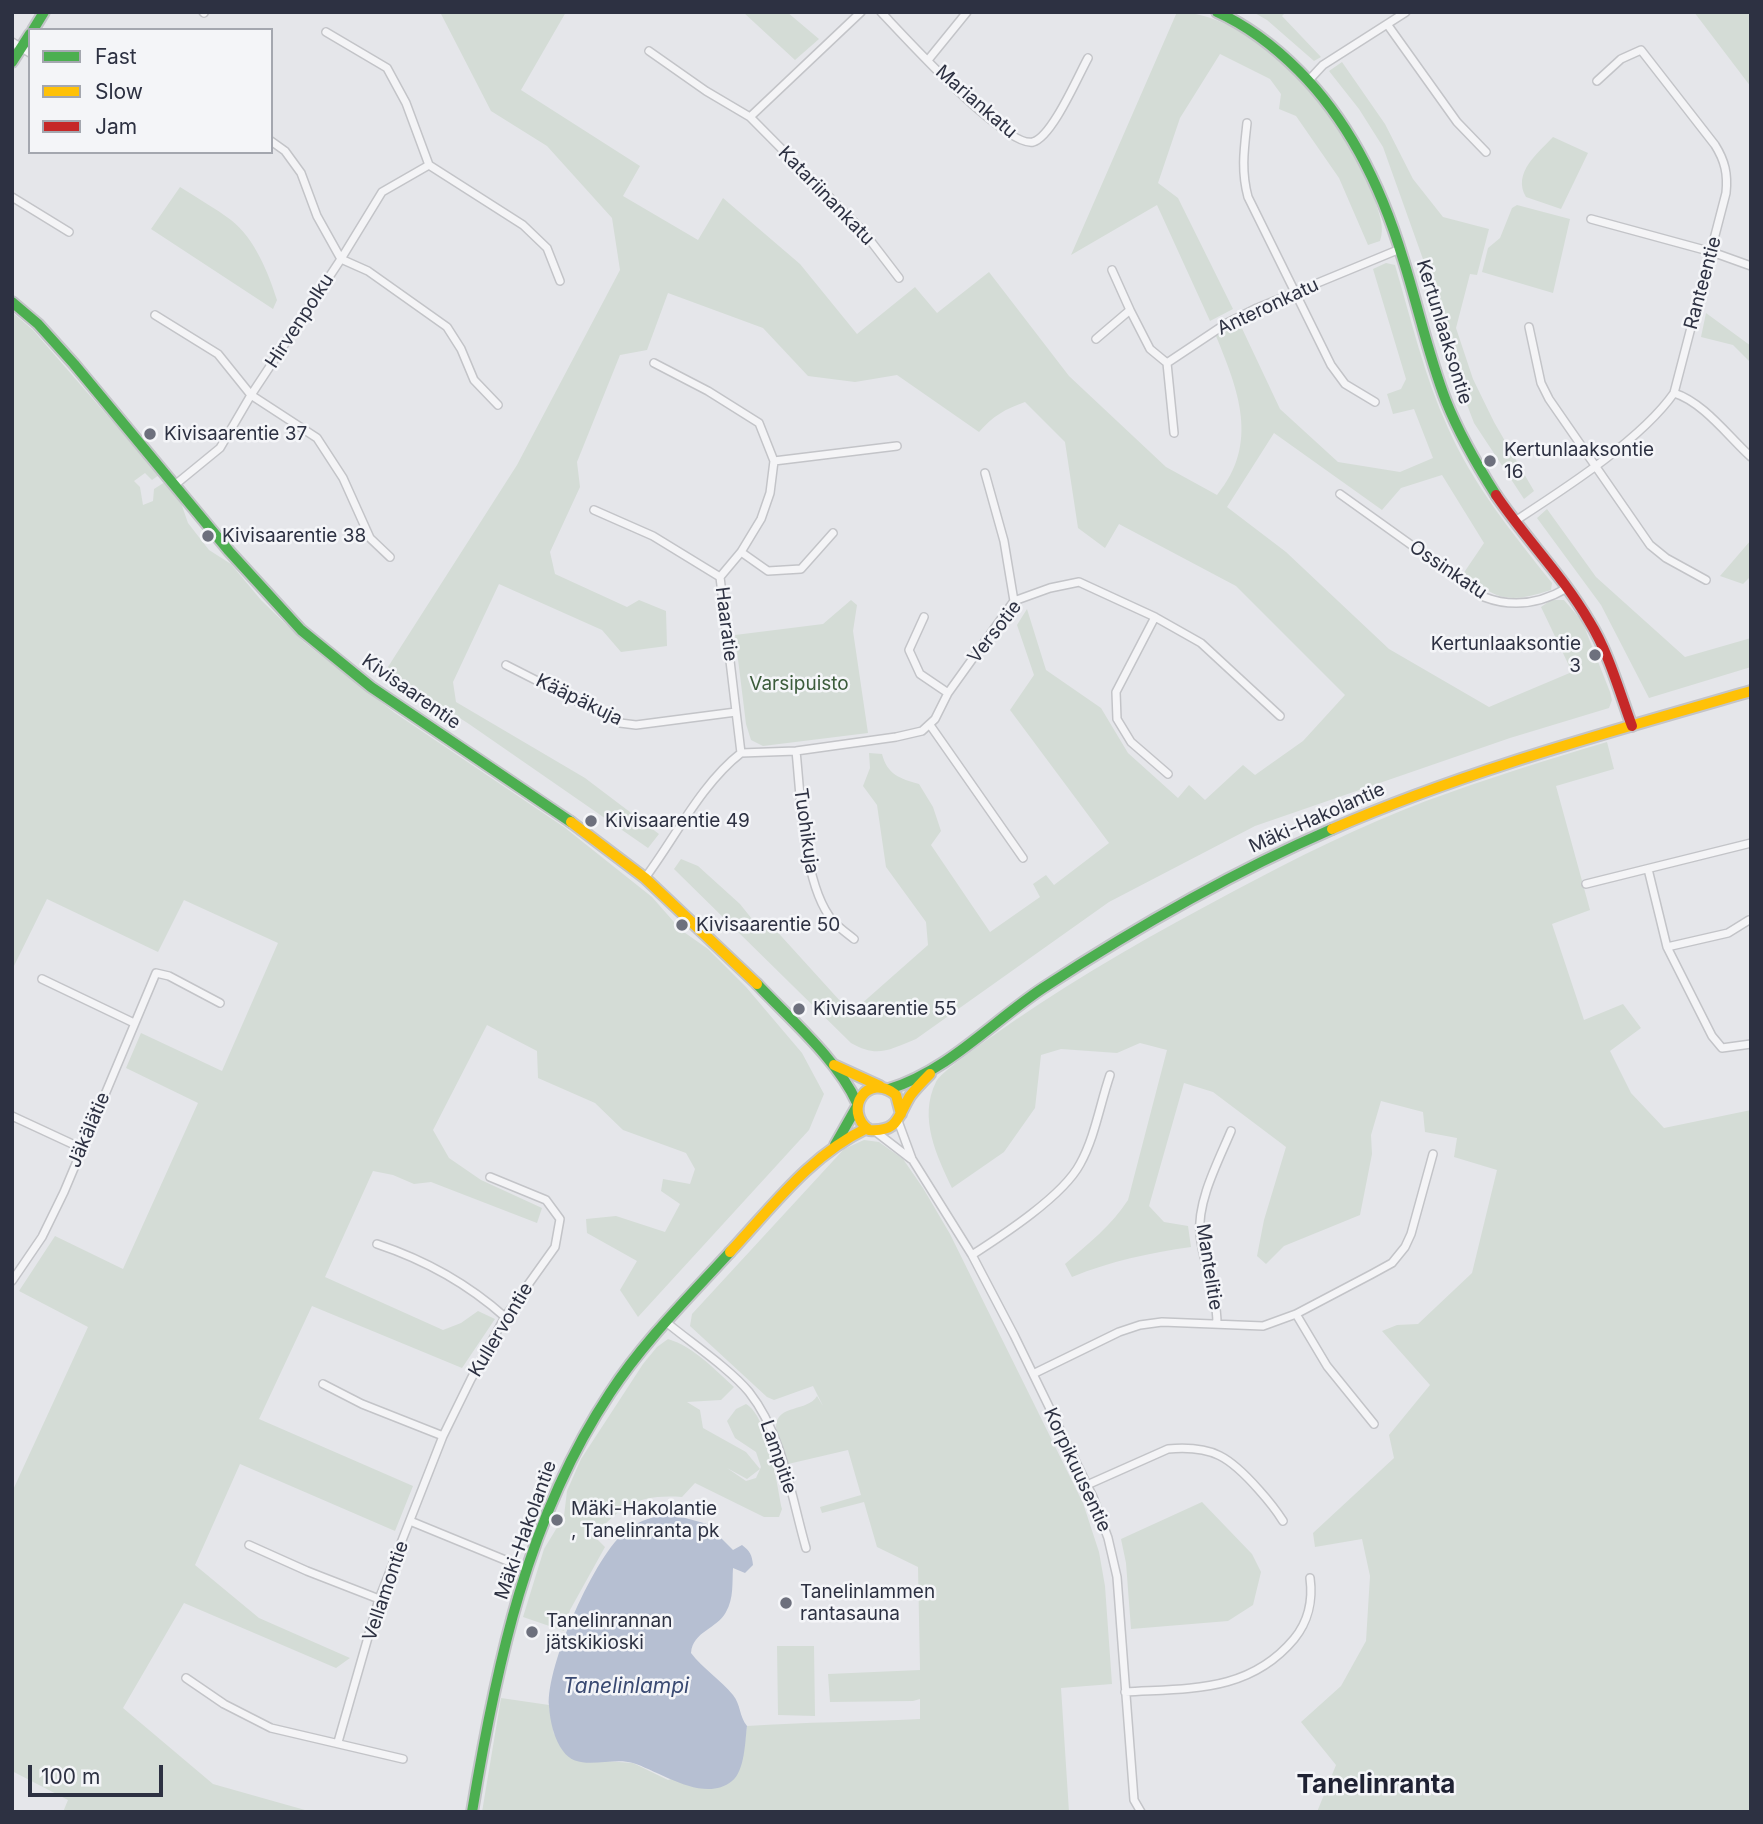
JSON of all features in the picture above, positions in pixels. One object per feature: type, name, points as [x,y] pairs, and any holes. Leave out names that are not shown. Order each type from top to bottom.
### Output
[{"type":"street","points":[[34,28],[44,12]]},
{"type":"street","points":[[750,117],[861,12]]},
{"type":"street","name":"Mariankatu","points":[[880,12],[961,94],[1019,140],[1033,142],[1046,134],[1088,58]]},
{"type":"street","points":[[928,60],[967,12]]},
{"type":"street","name":"Kertunlaaksontie","points":[[1217,12],[1256,34],[1309,80],[1342,121],[1359,148],[1373,176],[1400,249],[1437,379],[1451,416],[1483,475],[1567,588],[1599,637],[1632,726]]},
{"type":"street","points":[[1309,80],[1323,65],[1406,12]]},
{"type":"street","points":[[1387,24],[1457,122],[1486,152]]},
{"type":"street","points":[[326,32],[387,68],[406,103],[429,165],[523,225],[547,248],[560,281]]},
{"type":"street","points":[[12,62],[21,48]]},
{"type":"street","name":"Ranteentie","points":[[1515,521],[1594,466],[1646,425],[1664,408],[1674,393],[1726,193],[1727,176],[1723,159],[1715,145],[1641,50],[1621,59],[1597,81]]},
{"type":"street","name":"Katariinankatu","points":[[649,51],[706,91],[750,117],[863,231],[900,278]]},
{"type":"street","points":[[1247,123],[1242,164],[1248,197],[1331,365],[1345,384],[1375,402]]},
{"type":"street","points":[[273,142],[285,151],[301,173],[317,216],[341,259],[368,271],[447,327],[461,349],[474,380],[498,405]]},
{"type":"street","name":"Hirvenpolku","points":[[176,484],[220,448],[251,395],[382,192],[429,165]]},
{"type":"street","points":[[12,197],[69,232]]},
{"type":"street","points":[[1591,219],[1712,251],[1751,267]]},
{"type":"street","name":"Anteronkatu","points":[[1167,363],[1227,323],[1294,292],[1400,249]]},
{"type":"street","points":[[1112,270],[1150,349],[1167,363],[1174,433]]},
{"type":"street","name":"Kivisaarentie","points":[[12,302],[75,364],[264,592],[301,630],[371,687],[572,823],[645,878],[721,947],[832,1064],[849,1085],[857,1105]]},
{"type":"street","points":[[1096,339],[1130,310]]},
{"type":"street","points":[[155,315],[218,354],[251,395],[317,438],[343,478],[370,538],[390,557]]},
{"type":"street","points":[[1529,327],[1541,383],[1594,466],[1650,545],[1666,558],[1706,580]]},
{"type":"street","name":"Haaratie","points":[[653,363],[708,391],[759,423],[774,461],[770,493],[761,519],[741,552],[720,577],[741,753]]},
{"type":"street","points":[[1674,393],[1687,397],[1699,406],[1751,457]]},
{"type":"street","points":[[774,461],[897,446]]},
{"type":"street","points":[[985,473],[1004,541],[1014,601]]},
{"type":"street","name":"Ossinkatu","points":[[1340,494],[1484,597],[1502,604],[1519,605],[1541,601],[1567,588]]},
{"type":"street","points":[[594,510],[653,536],[720,577]]},
{"type":"street","points":[[741,552],[768,571],[801,569],[833,533]]},
{"type":"street","name":"Versotie","points":[[930,725],[948,693],[1014,601],[1050,588],[1079,582],[1155,617],[1201,643],[1280,716]]},
{"type":"street","points":[[924,617],[909,650],[920,674],[948,693]]},
{"type":"street","points":[[1155,617],[1116,692],[1117,719],[1131,742],[1168,774]]},
{"type":"street","name":"Kääpäkuja","points":[[506,665],[620,723],[636,725],[736,712]]},
{"type":"street","name":"Mäki-Hakolantie","points":[[886,1088],[904,1085],[939,1064],[1013,1008],[1163,914],[1239,873],[1339,825],[1425,790],[1500,764],[1751,691]]},
{"type":"street","points":[[645,878],[714,779],[741,753],[796,751],[896,737],[922,731],[930,725],[1023,858]]},
{"type":"street","name":"Tuohikuja","points":[[796,751],[811,878],[822,904],[834,922],[855,939]]},
{"type":"street","points":[[1586,884],[1751,843]]},
{"type":"street","points":[[1648,869],[1667,947],[1712,1036],[1722,1048],[1751,1044]]},
{"type":"street","points":[[1667,947],[1728,933],[1749,920]]},
{"type":"street","name":"Jäkälätie","points":[[12,1282],[42,1237],[156,973],[169,976],[220,1003]]},
{"type":"street","points":[[42,979],[134,1023]]},
{"type":"street","name":"Kivisaarentie","points":[[832,1064],[886,1088]]},
{"type":"street","name":"Mäki-Hakolantie","points":[[899,1118],[913,1092],[939,1064]]},
{"type":"street","points":[[972,1255],[1014,1228],[1044,1203],[1080,1166],[1110,1075]]},
{"type":"street","points":[[870,1088],[886,1088],[899,1100],[899,1118],[887,1130],[870,1130],[859,1119],[857,1105],[860,1097],[870,1088]]},
{"type":"street","name":"Mäki-Hakolantie","points":[[472,1812],[496,1678],[527,1569],[547,1513],[586,1430],[632,1361],[784,1193],[835,1145],[857,1105]]},
{"type":"street","points":[[12,1116],[81,1148]]},
{"type":"street","name":"Korpikuusentie","points":[[899,1118],[912,1159],[972,1255],[1087,1485],[1108,1538],[1115,1567],[1135,1800],[1140,1812]]},
{"type":"street","name":"Mäki-Hakolantie","points":[[835,1145],[870,1130]]},
{"type":"street","name":"Korpikuusentie","points":[[870,1130],[912,1159]]},
{"type":"street","name":"Mantelitie","points":[[1217,1324],[1217,1305],[1200,1235],[1201,1217],[1231,1131]]},
{"type":"street","points":[[1032,1374],[1119,1332],[1140,1325],[1162,1322],[1263,1326],[1296,1314],[1392,1263],[1405,1247],[1411,1234],[1433,1154]]},
{"type":"street","name":"Kullervontie","points":[[410,1521],[443,1436],[471,1379],[505,1317],[555,1247],[560,1219],[546,1200],[490,1177]]},
{"type":"street","points":[[377,1244],[441,1270],[481,1295],[505,1317]]},
{"type":"street","points":[[12,1264],[21,1268]]},
{"type":"street","points":[[1296,1314],[1327,1366],[1374,1424]]},
{"type":"street","name":"Lampitie","points":[[666,1322],[747,1390],[763,1412],[773,1432],[806,1548]]},
{"type":"street","points":[[323,1384],[362,1404],[443,1436]]},
{"type":"street","points":[[1087,1485],[1168,1449],[1211,1451],[1232,1461],[1283,1521]]},
{"type":"street","name":"Vellamontie","points":[[338,1742],[379,1599],[410,1521],[527,1569]]},
{"type":"street","points":[[249,1545],[379,1599]]},
{"type":"street","points":[[1125,1692],[1233,1682],[1262,1668],[1299,1632],[1311,1602],[1310,1578]]},
{"type":"street","points":[[186,1678],[224,1704],[271,1728],[403,1759]]},
{"type":"green space","points":[[440,12],[566,12],[521,90],[640,166],[623,196],[698,240],[723,198],[800,264],[857,334],[915,287],[937,313],[989,272],[1069,376],[1166,467],[1217,495],[1238,456],[1241,416],[1231,376],[1216,336],[1239,322],[1280,409],[1338,462],[1400,472],[1433,458],[1414,409],[1393,414],[1387,394],[1401,389],[1406,379],[1373,269],[1386,263],[1395,265],[1432,388],[1458,449],[1495,509],[1552,583],[1551,590],[1524,597],[1504,597],[1463,574],[1484,543],[1442,475],[1401,488],[1382,510],[1274,433],[1227,507],[1286,552],[1389,649],[1489,707],[1572,672],[1541,607],[1551,600],[1564,600],[1582,621],[1610,692],[1612,700],[1609,708],[1510,738],[1255,826],[1109,902],[916,1039],[883,1051],[860,1048],[851,1043],[674,869],[681,859],[698,866],[740,904],[752,919],[772,926],[851,1013],[928,945],[926,922],[886,867],[877,805],[863,786],[870,768],[869,753],[882,754],[895,775],[919,784],[933,807],[941,831],[931,845],[990,932],[1040,897],[1033,884],[1046,875],[1054,885],[1109,843],[1010,710],[1034,675],[1017,625],[1027,609],[1046,670],[1101,708],[1128,753],[1178,798],[1189,785],[1205,800],[1243,765],[1255,775],[1303,741],[1345,695],[1236,586],[1119,524],[1105,548],[1078,528],[1065,442],[1025,402],[1000,414],[979,432],[897,375],[855,382],[808,376],[763,328],[668,293],[647,350],[620,355],[577,462],[580,487],[550,552],[555,574],[627,607],[639,600],[666,611],[667,646],[621,652],[602,630],[499,584],[453,682],[456,702],[585,778],[659,834],[648,848],[386,670],[517,465],[620,270],[612,218],[547,146],[491,111]]},
{"type":"green space","points":[[743,12],[787,12],[819,39],[795,60]]},
{"type":"green space","points":[[1177,12],[1208,17],[1239,31],[1270,52],[1298,79],[1325,108],[1347,140],[1364,171],[1382,226],[1380,241],[1368,245],[1339,178],[1296,116],[1279,109],[1281,94],[1270,79],[1220,54],[1180,118],[1158,183],[1178,198],[1233,309],[1210,321],[1157,205],[1071,255]]},
{"type":"green space","points":[[1253,12],[1286,12],[1282,16],[1321,57],[1314,61],[1267,20]]},
{"type":"green space","points":[[1694,12],[1751,12],[1751,87]]},
{"type":"green space","points":[[1342,62],[1385,124],[1413,179],[1443,217],[1489,229],[1477,275],[1470,274],[1456,328],[1473,379],[1494,422],[1534,491],[1524,499],[1474,423],[1447,352],[1424,262],[1383,147],[1359,109],[1329,71]]},
{"type":"green space","points":[[1553,137],[1588,153],[1561,209],[1526,197],[1522,180],[1534,157]]},
{"type":"green space","points":[[180,187],[231,220],[247,237],[265,267],[277,300],[273,309],[151,229]]},
{"type":"green space","points":[[1517,205],[1570,219],[1553,293],[1482,272],[1488,248],[1500,238],[1512,208]]},
{"type":"green space","points":[[12,312],[33,330],[159,475],[152,480],[145,473],[134,481],[140,487],[143,505],[153,501],[154,489],[165,482],[181,503],[188,523],[209,550],[231,564],[261,600],[305,643],[395,713],[564,827],[652,897],[681,930],[708,949],[746,987],[802,1053],[824,1094],[809,1130],[638,1317],[620,1290],[637,1261],[587,1233],[586,1219],[616,1216],[665,1232],[680,1204],[661,1191],[663,1179],[690,1184],[695,1169],[686,1153],[623,1130],[595,1103],[538,1078],[537,1051],[487,1025],[433,1130],[449,1158],[481,1180],[542,1208],[537,1223],[431,1182],[414,1184],[393,1175],[373,1171],[325,1277],[443,1330],[461,1323],[478,1311],[495,1319],[462,1368],[312,1306],[259,1419],[413,1486],[395,1531],[240,1464],[195,1565],[259,1618],[350,1658],[336,1668],[184,1603],[123,1708],[213,1784],[312,1812],[63,1812],[68,1800],[12,1771],[12,1492],[88,1327],[19,1291],[55,1236],[123,1269],[198,1103],[126,1068],[141,1033],[222,1071],[278,943],[184,900],[158,952],[47,899],[12,970]]},
{"type":"green space","points":[[1706,313],[1751,346],[1751,363],[1733,345],[1701,337]]},
{"type":"green space","points":[[1547,509],[1596,577],[1685,657],[1751,638],[1751,667],[1649,698],[1601,605],[1537,518]]},
{"type":"green space","points":[[1751,540],[1751,576],[1743,584],[1720,576]]},
{"type":"green space","name":"Varsipuisto","points":[[851,600],[857,605],[853,631],[868,733],[763,746],[751,740],[746,724],[735,635],[823,624]]},
{"type":"green space","points":[[1607,742],[1614,769],[1556,786],[1590,910],[1552,924],[1584,1020],[1623,1004],[1641,1028],[1610,1051],[1631,1093],[1664,1128],[1751,1110],[1751,1812],[1317,1812],[1336,1765],[1301,1722],[1341,1686],[1366,1641],[1370,1576],[1362,1539],[1315,1547],[1313,1533],[1394,1458],[1389,1435],[1430,1385],[1382,1331],[1397,1325],[1418,1324],[1472,1273],[1497,1170],[1454,1157],[1457,1138],[1425,1132],[1423,1112],[1381,1101],[1371,1135],[1372,1154],[1360,1215],[1284,1246],[1266,1264],[1257,1256],[1264,1220],[1286,1147],[1213,1092],[1184,1083],[1149,1206],[1164,1222],[1188,1226],[1191,1247],[1130,1258],[1072,1277],[1065,1264],[1107,1226],[1128,1200],[1167,1050],[1140,1043],[1117,1053],[1061,1049],[1041,1055],[1035,1108],[1004,1152],[952,1188],[936,1150],[929,1123],[931,1096],[936,1082],[948,1070],[982,1043],[1065,987],[1257,879],[1353,832],[1426,801]]},
{"type":"green space","points":[[864,1140],[879,1142],[903,1159],[950,1234],[1083,1503],[1099,1552],[1105,1586],[1112,1684],[1061,1688],[1069,1812],[482,1812],[501,1698],[549,1705],[554,1734],[605,1761],[633,1763],[668,1780],[743,1754],[747,1726],[920,1719],[920,1699],[830,1702],[828,1674],[920,1670],[918,1567],[877,1547],[864,1502],[822,1513],[820,1507],[861,1495],[848,1450],[788,1464],[776,1427],[777,1420],[787,1411],[813,1401],[817,1396],[823,1406],[813,1386],[774,1400],[767,1397],[690,1326],[692,1314],[844,1149]]},
{"type":"green space","name":"Tanelinlampi","points":[[668,1339],[695,1353],[734,1387],[721,1400],[687,1402],[700,1410],[703,1428],[746,1452],[760,1469],[747,1479],[727,1468],[746,1481],[756,1478],[761,1467],[756,1452],[735,1438],[727,1421],[736,1409],[746,1404],[754,1411],[770,1452],[782,1509],[779,1517],[764,1517],[695,1483],[682,1497],[654,1497],[632,1504],[614,1516],[594,1536],[605,1547],[570,1610],[564,1631],[523,1617],[544,1549],[564,1516],[567,1491],[581,1459],[643,1364],[657,1347]]},
{"type":"green space","points":[[1202,1502],[1252,1554],[1261,1572],[1253,1605],[1228,1621],[1131,1629],[1126,1563],[1121,1539]]},
{"type":"green space","points":[[777,1646],[814,1646],[815,1716],[778,1715]]},
{"type":"water","name":"Tanelinlampi","points":[[671,1514],[707,1524],[733,1550],[742,1545],[745,1547],[753,1562],[745,1573],[733,1568],[729,1607],[722,1618],[696,1640],[691,1653],[733,1695],[747,1726],[740,1770],[732,1781],[721,1787],[695,1788],[624,1761],[586,1763],[569,1758],[560,1746],[550,1718],[550,1688],[555,1665],[575,1612],[601,1562],[627,1530],[648,1519]]},
{"type":"traffic: fast","points":[[34,28],[44,12]]},
{"type":"traffic: fast","points":[[1217,12],[1250,30],[1290,62],[1334,112],[1363,158],[1395,233],[1446,401],[1469,449],[1496,495]]},
{"type":"traffic: fast","points":[[12,62],[28,37]]},
{"type":"traffic: fast","points":[[12,302],[38,324],[74,364],[229,551],[301,630],[371,687],[571,822]]},
{"type":"traffic: fast","points":[[889,1089],[911,1081],[950,1058],[1043,988],[1148,923],[1257,864],[1332,829]]},
{"type":"traffic: fast","points":[[757,984],[826,1056],[849,1087],[857,1103]]},
{"type":"traffic: fast","points":[[835,1145],[856,1108]]},
{"type":"traffic: fast","points":[[472,1812],[504,1648],[536,1542],[557,1491],[581,1441],[623,1374],[667,1320],[730,1252]]},
{"type":"traffic: slow","points":[[1332,829],[1487,770],[1751,691]]},
{"type":"traffic: slow","points":[[571,822],[645,878],[757,984]]},
{"type":"traffic: slow","points":[[834,1065],[880,1086]]},
{"type":"traffic: slow","points":[[901,1114],[896,1095],[886,1089],[868,1090],[858,1104],[861,1122],[869,1130],[892,1126],[896,1122],[899,1117],[902,1110],[910,1096],[930,1074]]},
{"type":"traffic: slow","points":[[730,1252],[810,1167],[846,1139],[867,1128]]},
{"type":"traffic: jam","points":[[1496,495],[1568,588],[1589,621],[1608,659],[1632,726]]},
{"type":"place","name":"Kivisaarentie 37","points":[[150,434]]},
{"type":"place","name":"Kertunlaaksontie 16","points":[[1490,461]]},
{"type":"place","name":"Kivisaarentie 38","points":[[208,536]]},
{"type":"place","name":"Kertunlaaksontie 3","points":[[1595,655]]},
{"type":"place","name":"Kivisaarentie 49","points":[[591,821]]},
{"type":"place","name":"Kivisaarentie 50","points":[[682,925]]},
{"type":"place","name":"Kivisaarentie 55","points":[[799,1009]]},
{"type":"place","name":"Mäki-Hakolantie , Tanelinranta pk","points":[[557,1520]]},
{"type":"place","name":"Tanelinlammen rantasauna","points":[[786,1603]]},
{"type":"place","name":"Tanelinrannan jätskikioski","points":[[532,1632]]},
{"type":"district","name":"Tanelinranta","points":[[1376,1785]]}]
